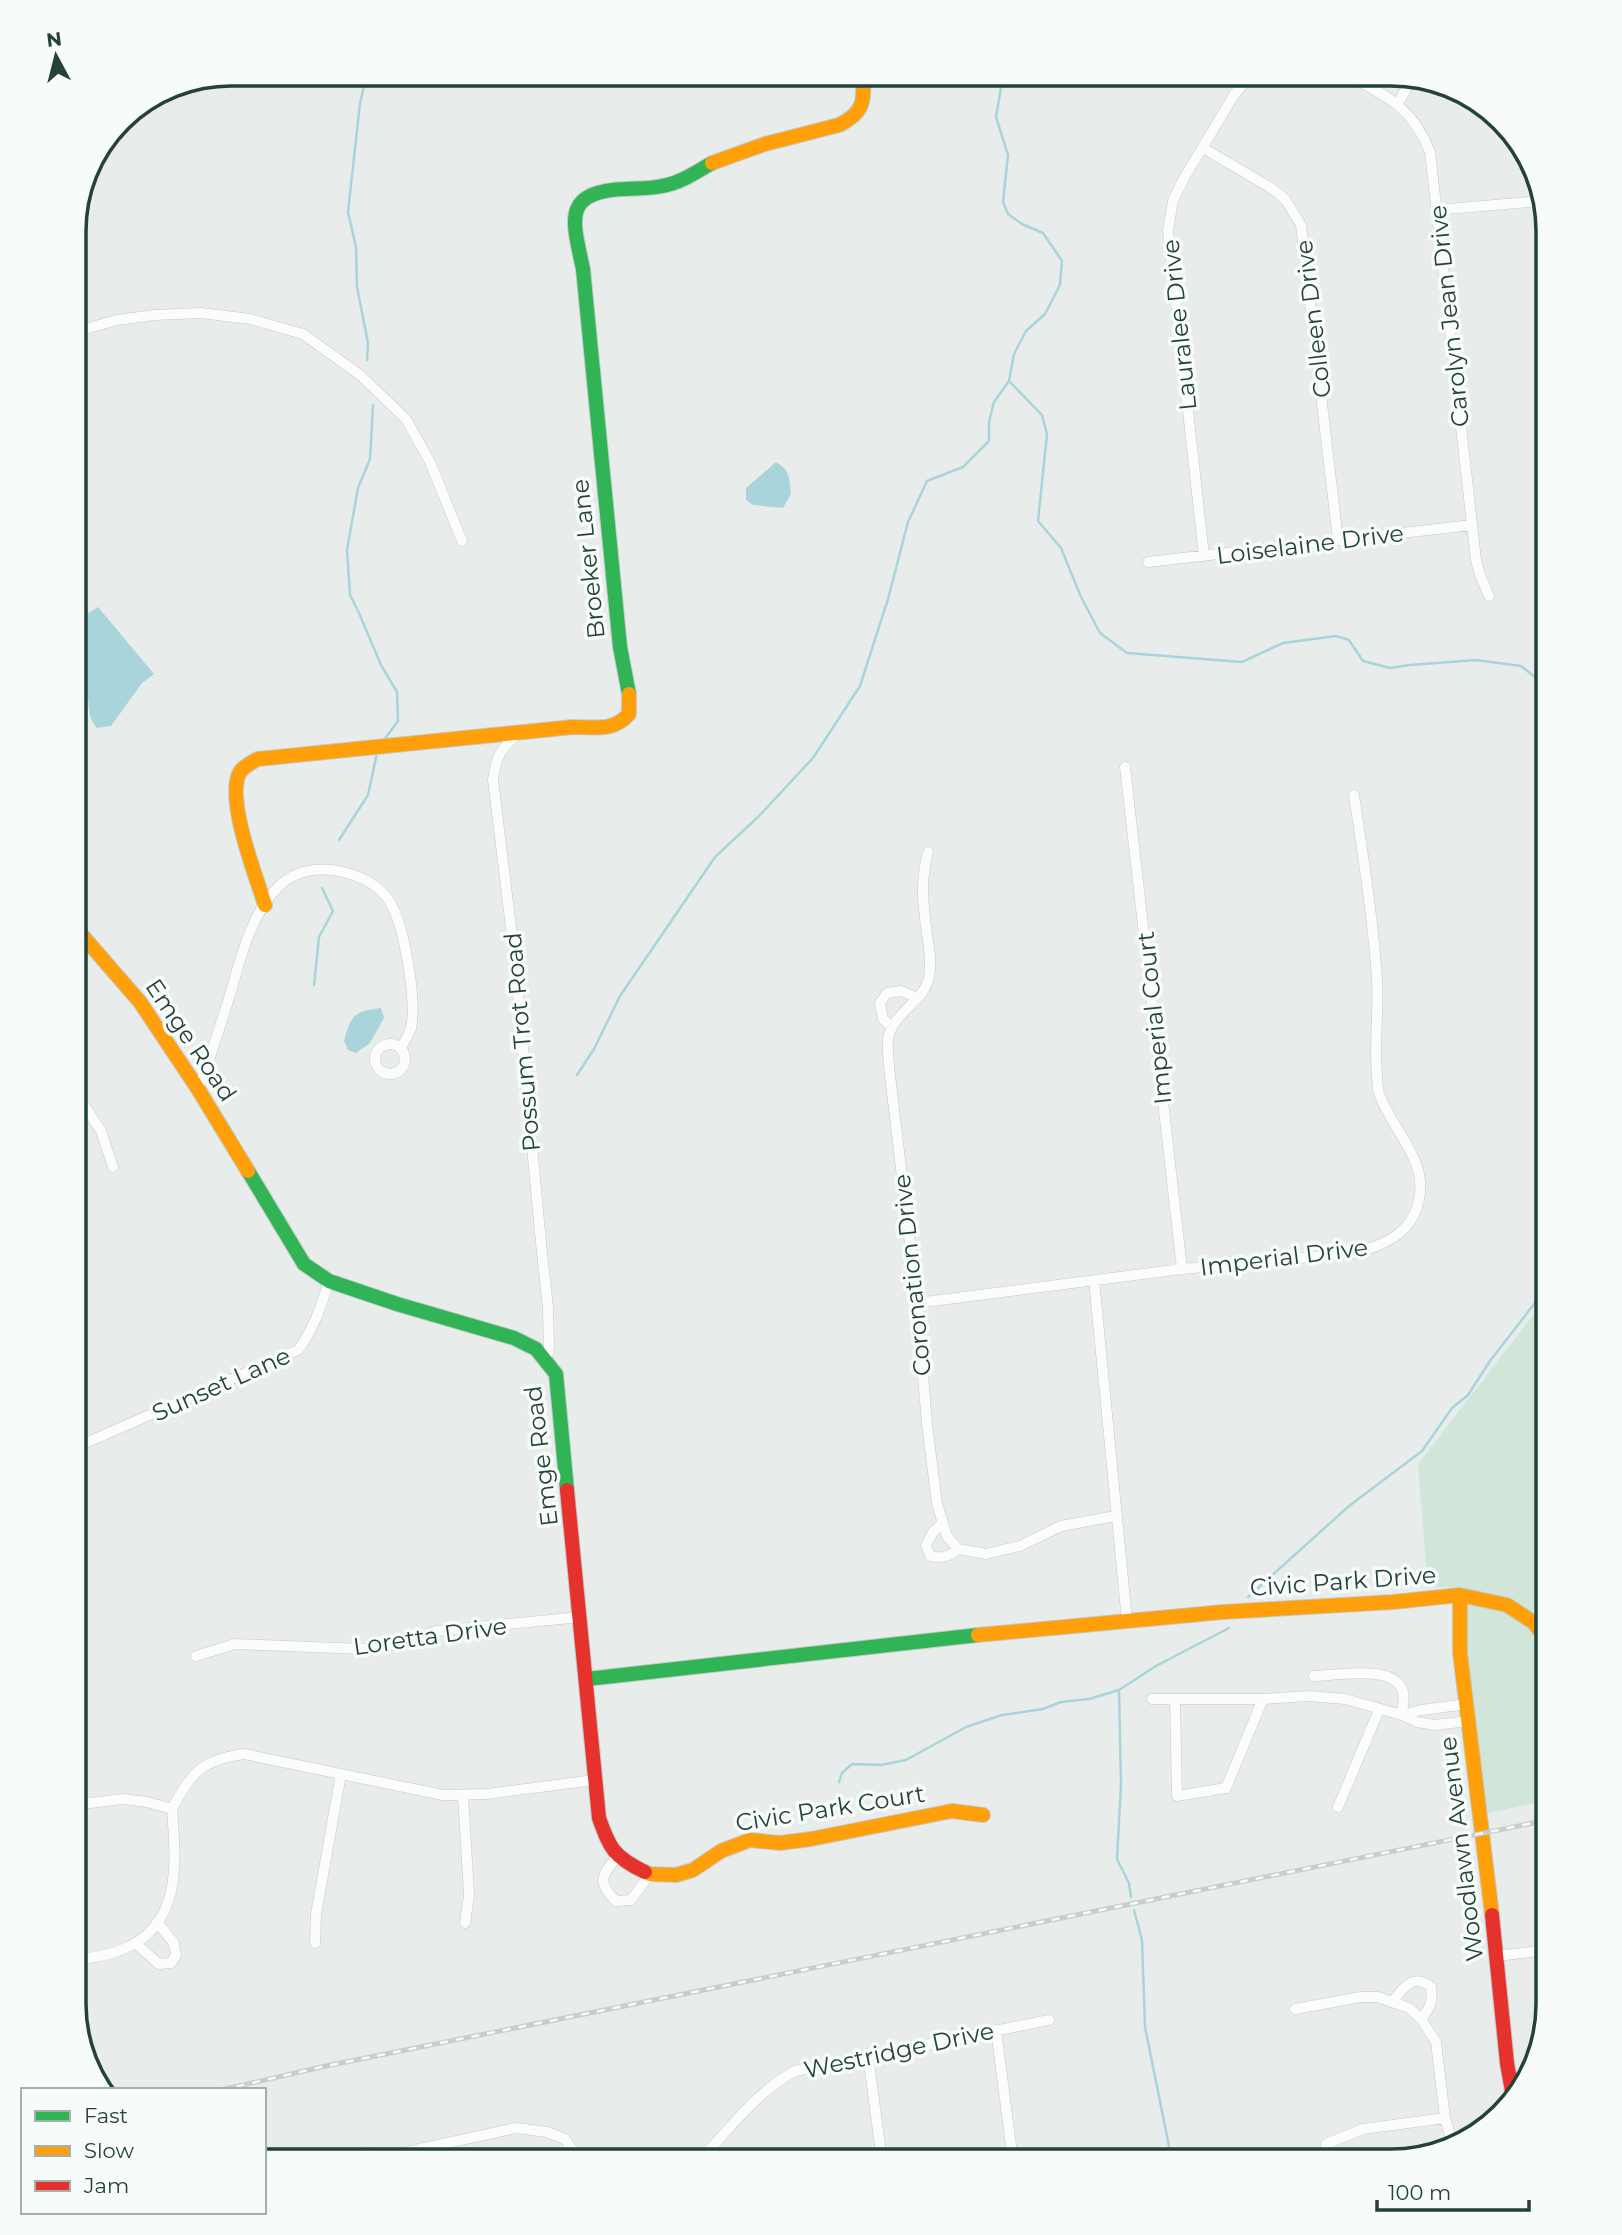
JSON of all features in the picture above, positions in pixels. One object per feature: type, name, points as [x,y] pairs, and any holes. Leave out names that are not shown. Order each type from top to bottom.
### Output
[{"type":"street","name":"Broeker Lane","points":[[265,905],[236,808],[236,783],[241,770],[258,759],[573,727],[607,727],[620,724],[629,714],[630,702],[618,636],[583,269],[575,218],[579,202],[599,192],[667,186],[749,147],[852,120],[863,104],[863,86]]},
{"type":"street","name":"Lauralee Drive","points":[[1204,556],[1168,230],[1173,201],[1241,86]]},
{"type":"street","name":"Carolyn Jean Drive","points":[[1368,86],[1398,103],[1415,122],[1430,152],[1476,560],[1489,596]]},
{"type":"street","points":[[1398,103],[1408,87]]},
{"type":"street","name":"Colleen Drive","points":[[1203,148],[1286,199],[1301,225],[1338,540]]},
{"type":"street","points":[[1437,211],[1533,202]]},
{"type":"street","points":[[86,329],[117,320],[201,313],[250,320],[303,334],[360,375],[406,419],[430,462],[462,541]]},
{"type":"street","name":"Loiselaine Drive","points":[[1148,562],[1472,525]]},
{"type":"street","name":"Possum Trot Road","points":[[518,733],[499,754],[493,780],[514,952],[548,1308],[549,1352],[544,1358]]},
{"type":"street","name":"Imperial Court","points":[[1125,768],[1182,1269]]},
{"type":"street","name":"Imperial Drive","points":[[916,1303],[1182,1269],[1355,1253],[1396,1238],[1406,1228],[1418,1204],[1420,1184],[1416,1163],[1379,1094],[1375,1058],[1377,982],[1354,795]]},
{"type":"street","points":[[892,1027],[924,993],[931,966],[922,894],[928,852]]},
{"type":"street","points":[[198,1089],[210,1060],[244,948],[265,905],[278,887],[304,871],[321,869],[345,872],[364,879],[378,888],[393,907],[400,922],[404,943],[412,1025],[401,1047]]},
{"type":"street","name":"Emge Road","points":[[86,939],[130,988],[198,1089],[304,1264],[329,1281],[514,1338],[536,1349],[556,1374],[587,1679]]},
{"type":"street","name":"Coronation Drive","points":[[918,998],[901,991],[887,993],[880,1003],[883,1019],[892,1027],[888,1039],[889,1067],[937,1504],[947,1536],[958,1549]]},
{"type":"street","points":[[86,1108],[101,1131],[113,1167]]},
{"type":"street","points":[[619,1855],[604,1871],[602,1881],[607,1893],[616,1901],[631,1900],[650,1874],[626,1863],[619,1855],[609,1845],[599,1818],[587,1679],[1127,1621],[1094,1280]]},
{"type":"street","name":"Sunset Lane","points":[[86,1443],[298,1350],[310,1335],[329,1281]]},
{"type":"street","points":[[943,1523],[933,1532],[926,1545],[930,1556],[940,1559],[958,1549],[986,1554],[1020,1546],[1061,1526],[1116,1516]]},
{"type":"street","name":"Civic Park Drive","points":[[1127,1621],[1460,1595],[1507,1605],[1536,1626]]},
{"type":"street","name":"Woodlawn Avenue","points":[[1460,1595],[1460,1653],[1511,2086]]},
{"type":"street","name":"Loretta Drive","points":[[196,1656],[235,1644],[364,1649],[389,1646],[436,1631],[581,1617]]},
{"type":"street","points":[[1314,1676],[1381,1673],[1396,1680],[1403,1693],[1402,1715]]},
{"type":"street","points":[[1152,1699],[1263,1699],[1309,1696],[1345,1699],[1435,1725],[1468,1721]]},
{"type":"street","points":[[1175,1699],[1177,1796],[1226,1788],[1263,1699]]},
{"type":"street","points":[[1402,1715],[1467,1704]]},
{"type":"street","points":[[1338,1807],[1379,1710]]},
{"type":"street","points":[[86,1958],[123,1950],[135,1943],[157,1922],[168,1903],[174,1882],[172,1808],[193,1774],[221,1758],[244,1754],[443,1795],[463,1796],[594,1780]]},
{"type":"street","points":[[315,1943],[317,1904],[341,1774]]},
{"type":"street","points":[[463,1796],[469,1895],[465,1923]]},
{"type":"street","points":[[86,1804],[122,1799],[172,1808]]},
{"type":"street","name":"Civic Park Court","points":[[650,1874],[676,1875],[693,1870],[721,1851],[750,1840],[780,1843],[811,1839],[952,1811],[983,1815]]},
{"type":"street","points":[[135,1943],[159,1964],[171,1964],[176,1955],[174,1942],[157,1922]]},
{"type":"street","points":[[1497,1956],[1536,1952]]},
{"type":"street","points":[[1393,2001],[1407,1984],[1415,1980],[1424,1982],[1431,1987],[1432,2004],[1421,2019]]},
{"type":"street","points":[[1295,2010],[1361,1997],[1378,1997],[1409,2008],[1421,2019],[1436,2042],[1445,2118],[1450,2136]]},
{"type":"street","name":"Westridge Drive","points":[[711,2149],[776,2081],[795,2071],[1049,2020]]},
{"type":"street","points":[[996,2030],[1011,2149]]},
{"type":"street","points":[[868,2055],[880,2149]]},
{"type":"street","points":[[1326,2144],[1363,2129],[1445,2118]]},
{"type":"street","points":[[419,2149],[516,2128],[547,2132],[565,2139],[572,2149]]},
{"type":"green space","points":[[1536,1312],[1536,1803],[1480,1815],[1461,1588],[1428,1587],[1418,1464]]},
{"type":"water","points":[[776,462],[787,472],[791,494],[783,508],[753,505],[746,500],[746,488]]},
{"type":"water","points":[[98,607],[154,674],[142,683],[111,726],[97,728],[90,715],[86,691],[86,614]]},
{"type":"water","points":[[381,1008],[384,1018],[370,1043],[356,1053],[348,1050],[344,1041],[351,1020],[364,1011]]},
{"type":"waterway","points":[[364,86],[348,212],[356,247],[357,287],[368,343],[367,360]]},
{"type":"waterway","points":[[577,1075],[594,1049],[620,996],[715,857],[758,817],[813,758],[860,686],[888,599],[908,522],[927,481],[963,467],[989,441],[989,422],[994,402],[1009,381],[1014,354],[1026,331],[1045,314],[1060,285],[1062,261],[1043,233],[1022,224],[1008,214],[1003,202],[1008,155],[996,117],[1001,86]]},
{"type":"waterway","points":[[1009,381],[1042,415],[1047,434],[1038,521],[1061,548],[1081,597],[1100,633],[1127,653],[1242,662],[1283,643],[1336,636],[1349,640],[1363,661],[1390,668],[1476,660],[1521,666],[1536,678]]},
{"type":"waterway","points":[[373,405],[370,459],[358,488],[347,550],[350,595],[381,665],[397,692],[398,721],[384,740]]},
{"type":"waterway","points":[[339,840],[368,795],[377,753]]},
{"type":"waterway","points":[[314,985],[319,937],[333,911],[322,888]]},
{"type":"waterway","points":[[1248,1597],[1349,1506],[1422,1451],[1452,1408],[1468,1395],[1490,1361],[1536,1302]]},
{"type":"waterway","points":[[839,1782],[842,1773],[852,1764],[881,1765],[906,1760],[966,1727],[1002,1715],[1043,1709],[1061,1702],[1089,1699],[1119,1690],[1156,1666],[1229,1628]]},
{"type":"waterway","points":[[1119,1690],[1121,1785],[1117,1859],[1129,1883],[1131,1897]]},
{"type":"waterway","points":[[1134,1910],[1142,1940],[1145,2027],[1170,2149]]},
{"type":"railway","points":[[230,2088],[326,2066],[1536,1822]]},
{"type":"traffic: fast","points":[[629,694],[620,647],[583,269],[576,237],[576,212],[581,203],[590,196],[604,191],[669,185],[712,163]]},
{"type":"traffic: fast","points":[[248,1171],[304,1264],[329,1281],[514,1338],[536,1349],[556,1374],[567,1490]]},
{"type":"traffic: fast","points":[[587,1679],[978,1635]]},
{"type":"traffic: slow","points":[[712,163],[765,144],[839,125],[858,110],[863,99],[863,86]]},
{"type":"traffic: slow","points":[[265,905],[249,857],[236,800],[236,784],[240,772],[251,763],[258,759],[573,727],[610,726],[629,714],[629,694]]},
{"type":"traffic: slow","points":[[86,940],[140,1002],[248,1171]]},
{"type":"traffic: slow","points":[[1460,1595],[1460,1653],[1492,1915]]},
{"type":"traffic: slow","points":[[978,1635],[1223,1612],[1393,1602],[1460,1595],[1507,1605],[1536,1626]]},
{"type":"traffic: slow","points":[[645,1872],[676,1875],[693,1870],[721,1851],[750,1840],[780,1843],[811,1839],[952,1811],[983,1815]]},
{"type":"traffic: jam","points":[[567,1490],[599,1818],[614,1851],[626,1862],[645,1872]]},
{"type":"traffic: jam","points":[[1492,1915],[1511,2086]]}]
